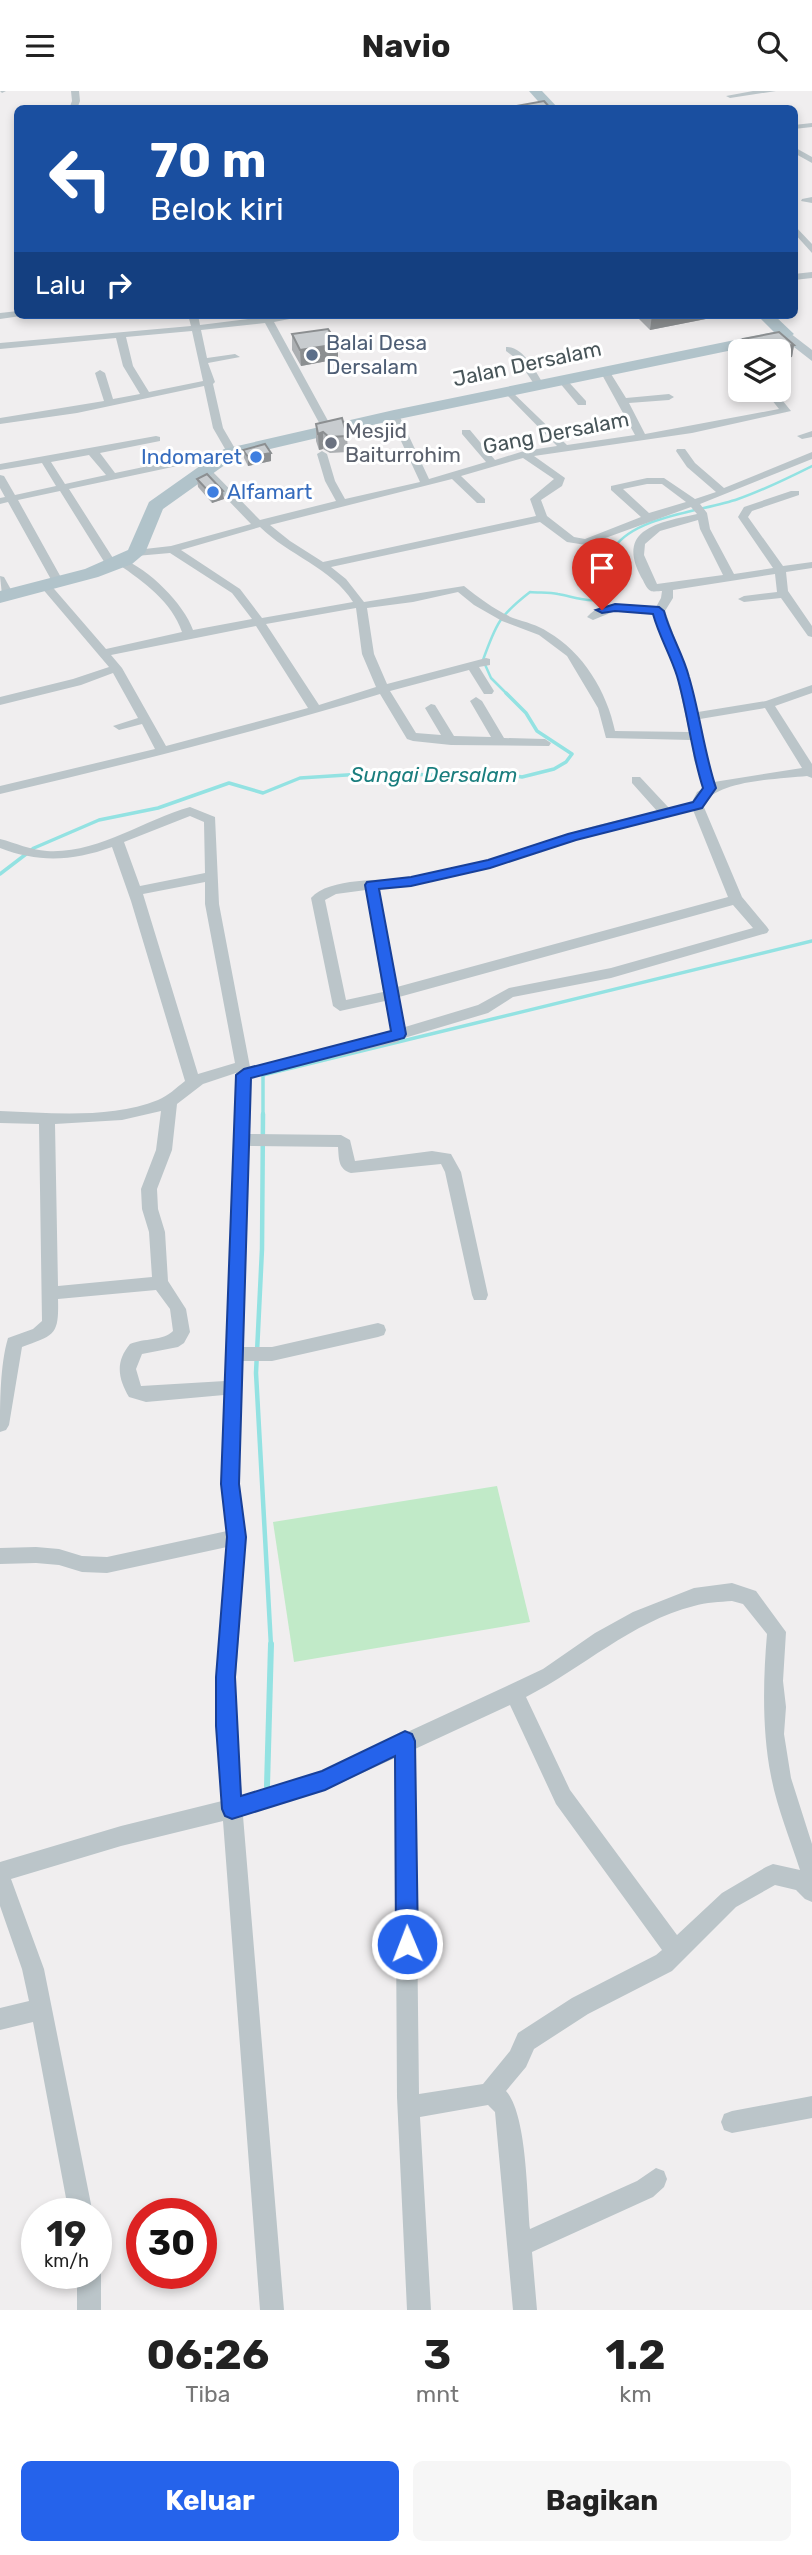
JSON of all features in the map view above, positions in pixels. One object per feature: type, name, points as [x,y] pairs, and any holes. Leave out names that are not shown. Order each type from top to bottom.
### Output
[{"type":"main road","points":[[535,91],[549,105]]},
{"type":"main road","points":[[769,319],[810,352]]},
{"type":"main road","name":"Jalan Dersalam","points":[[762,339],[786,334]]},
{"type":"main road","name":"Jalan Dersalam","points":[[123,560],[155,506],[228,454],[394,415],[728,346]]},
{"type":"main road","points":[[3,590],[51,583],[123,560]]},
{"type":"street","points":[[75,91],[83,91]]},
{"type":"street","points":[[727,94],[772,91]]},
{"type":"street","points":[[727,94],[737,103]]},
{"type":"street","points":[[798,226],[812,250]]},
{"type":"street","points":[[0,501],[228,454],[218,428],[194,319]]},
{"type":"street","points":[[0,346],[197,328],[259,319]]},
{"type":"street","points":[[266,319],[321,432]]},
{"type":"street","points":[[120,334],[128,366],[145,394]]},
{"type":"street","points":[[509,349],[520,357],[539,385]]},
{"type":"street","points":[[204,362],[235,357]]},
{"type":"street","points":[[605,371],[624,401],[641,437]]},
{"type":"street","points":[[100,373],[109,402]]},
{"type":"street","points":[[562,380],[582,403]]},
{"type":"street","points":[[0,421],[77,410],[209,382]]},
{"type":"street","points":[[508,391],[563,447]]},
{"type":"street","points":[[624,401],[669,397]]},
{"type":"street","name":"Gang Dersalam","points":[[123,560],[426,484],[524,454],[641,437],[786,411],[781,402]]},
{"type":"street","points":[[394,415],[426,484]]},
{"type":"street","points":[[466,432],[492,463]]},
{"type":"street","points":[[0,467],[156,439]]},
{"type":"street","points":[[681,451],[691,465],[723,493]]},
{"type":"street","points":[[90,452],[96,455],[112,476]]},
{"type":"street","points":[[322,454],[330,481],[342,503]]},
{"type":"street","points":[[524,454],[560,478],[558,484],[535,499],[542,518],[570,540],[579,542],[599,538],[647,517],[699,510]]},
{"type":"street","points":[[812,455],[723,493],[699,510],[644,536],[637,544],[636,553],[653,588],[812,565]]},
{"type":"street","points":[[44,460],[61,487],[123,560],[174,608],[189,634]]},
{"type":"street","points":[[205,470],[259,524],[282,543],[321,566],[340,582],[360,605],[368,657],[383,689],[411,736],[423,740],[545,743]]},
{"type":"street","points":[[454,475],[481,502]]},
{"type":"street","points":[[0,478],[13,498],[51,583],[116,667],[162,750]]},
{"type":"street","points":[[647,517],[614,488],[647,481],[664,481],[699,510],[705,529],[730,577]]},
{"type":"street","points":[[795,493],[748,509],[743,517],[780,569],[783,594],[812,634]]},
{"type":"street","points":[[321,566],[542,518]]},
{"type":"street","points":[[172,549],[236,590],[261,623],[316,710]]},
{"type":"street","points":[[668,587],[667,598],[659,611],[663,631],[673,647],[683,677],[700,760],[710,788]]},
{"type":"street","points":[[104,653],[189,634],[360,605],[413,599],[460,588],[478,603],[506,619],[543,633],[563,645],[578,660],[604,708],[610,735],[696,736]]},
{"type":"street","points":[[744,599],[783,594]]},
{"type":"street","points":[[593,617],[596,613],[610,608],[659,611]]},
{"type":"street","points":[[0,790],[51,780],[486,662]]},
{"type":"street","points":[[472,666],[488,691]]},
{"type":"street","points":[[0,701],[64,685],[116,667]]},
{"type":"street","points":[[693,716],[768,704],[812,689]]},
{"type":"street","points":[[477,701],[500,742]]},
{"type":"street","points":[[736,899],[699,912],[391,995],[340,1006],[318,898],[333,890],[411,882],[490,864],[572,837],[697,805],[710,788],[720,784],[811,772],[768,704]]},
{"type":"street","points":[[431,708],[451,741]]},
{"type":"street","points":[[119,726],[145,720]]},
{"type":"street","points":[[636,780],[665,812]]},
{"type":"street","points":[[0,1117],[47,1118],[128,1114],[179,1097],[193,1083],[399,1034],[483,1009],[509,993],[611,973],[762,930],[736,899],[697,805]]},
{"type":"street","points":[[0,843],[34,855],[71,855],[117,841],[160,821],[190,811],[210,820],[212,904],[243,1070],[248,1140],[241,1354],[235,1387],[230,1484],[237,1537],[226,1677],[226,1726],[272,2310]]},
{"type":"street","points":[[117,841],[136,891],[170,1015],[193,1083]]},
{"type":"street","points":[[136,891],[211,876]]},
{"type":"street","points":[[372,885],[399,1034]]},
{"type":"street","points":[[170,1101],[164,1150],[149,1189],[150,1209],[157,1232],[160,1283],[175,1301],[181,1324],[179,1335],[174,1339],[145,1345],[133,1353],[128,1362],[128,1373],[135,1391],[146,1395],[235,1387]]},
{"type":"street","points":[[0,1425],[14,1343],[39,1334],[50,1324],[47,1118]]},
{"type":"street","points":[[248,1140],[341,1141],[345,1144],[348,1165],[351,1167],[432,1157],[446,1158],[453,1172],[480,1295]]},
{"type":"street","points":[[49,1293],[160,1283]]},
{"type":"street","points":[[241,1354],[266,1354],[379,1330]]},
{"type":"street","points":[[0,1556],[36,1555],[59,1557],[82,1564],[107,1565],[237,1537]]},
{"type":"street","points":[[78,2198],[33,1969],[0,1874],[121,1836],[232,1809],[325,1780],[550,1675],[640,1618],[694,1597],[732,1592],[749,1597],[777,1632],[773,1681],[776,1707],[774,1734],[781,1778],[812,1876]]},
{"type":"street","points":[[514,1693],[563,1797],[676,1951]]},
{"type":"street","points":[[405,1741],[413,2238],[419,2310]]},
{"type":"street","points":[[489,2094],[518,2059],[526,2041],[580,2006],[664,1963],[729,1900],[773,1874],[802,1881],[812,1892]]},
{"type":"street","points":[[0,2019],[42,2009]]},
{"type":"street","points":[[410,2108],[489,2094],[504,2103],[509,2122],[526,2310]]},
{"type":"street","points":[[732,2122],[812,2107]]},
{"type":"street","points":[[520,2245],[645,2189],[656,2179]]},
{"type":"street","points":[[89,2289],[89,2310]]},
{"type":"green space","points":[[497,1486],[530,1622],[294,1662],[273,1522]]},
{"type":"building","points":[[544,101],[548,105],[522,105]]},
{"type":"building","points":[[328,329],[338,344],[300,350],[292,334]]},
{"type":"building","points":[[779,332],[787,339],[743,339]]},
{"type":"building","points":[[342,418],[347,436],[329,437],[323,432],[318,434],[316,424]]},
{"type":"building","points":[[265,444],[271,453],[248,457],[243,450]]},
{"type":"building","points":[[207,474],[223,491],[211,494],[197,479]]},
{"type":"waterway","name":"Sungai Dersalam","points":[[0,874],[34,848],[99,820],[158,808],[229,783],[263,793],[300,778],[362,774],[457,775],[481,770],[522,777],[554,769],[566,762],[572,754],[537,731],[526,713],[491,678],[483,660],[500,621],[511,608],[530,592],[555,593],[588,600],[609,595],[616,589],[610,558],[614,548],[624,537],[653,522],[738,499],[812,466]]},
{"type":"waterway","points":[[263,1114],[263,1075],[812,941]]},
{"type":"waterway","points":[[263,1114],[262,1249],[256,1373],[271,1645]]},
{"type":"waterway","points":[[267,1786],[271,1645]]},
{"type":"place","name":"Balai Desa Dersalam","points":[[312,355]]},
{"type":"place","name":"Mesjid Baiturrohim","points":[[331,443]]},
{"type":"place","name":"Indomaret","points":[[256,457]]},
{"type":"place","name":"Alfamart","points":[[213,492]]},
{"type":"route","points":[[407,1944],[405,1741],[325,1780],[232,1809],[226,1726],[226,1677],[237,1537],[230,1484],[244,1075],[393,1038],[399,1034],[379,936],[372,885],[411,882],[490,864],[572,837],[697,805],[702,795],[710,788],[700,760],[683,677],[673,647],[663,631],[659,611],[615,608],[602,610]]}]
